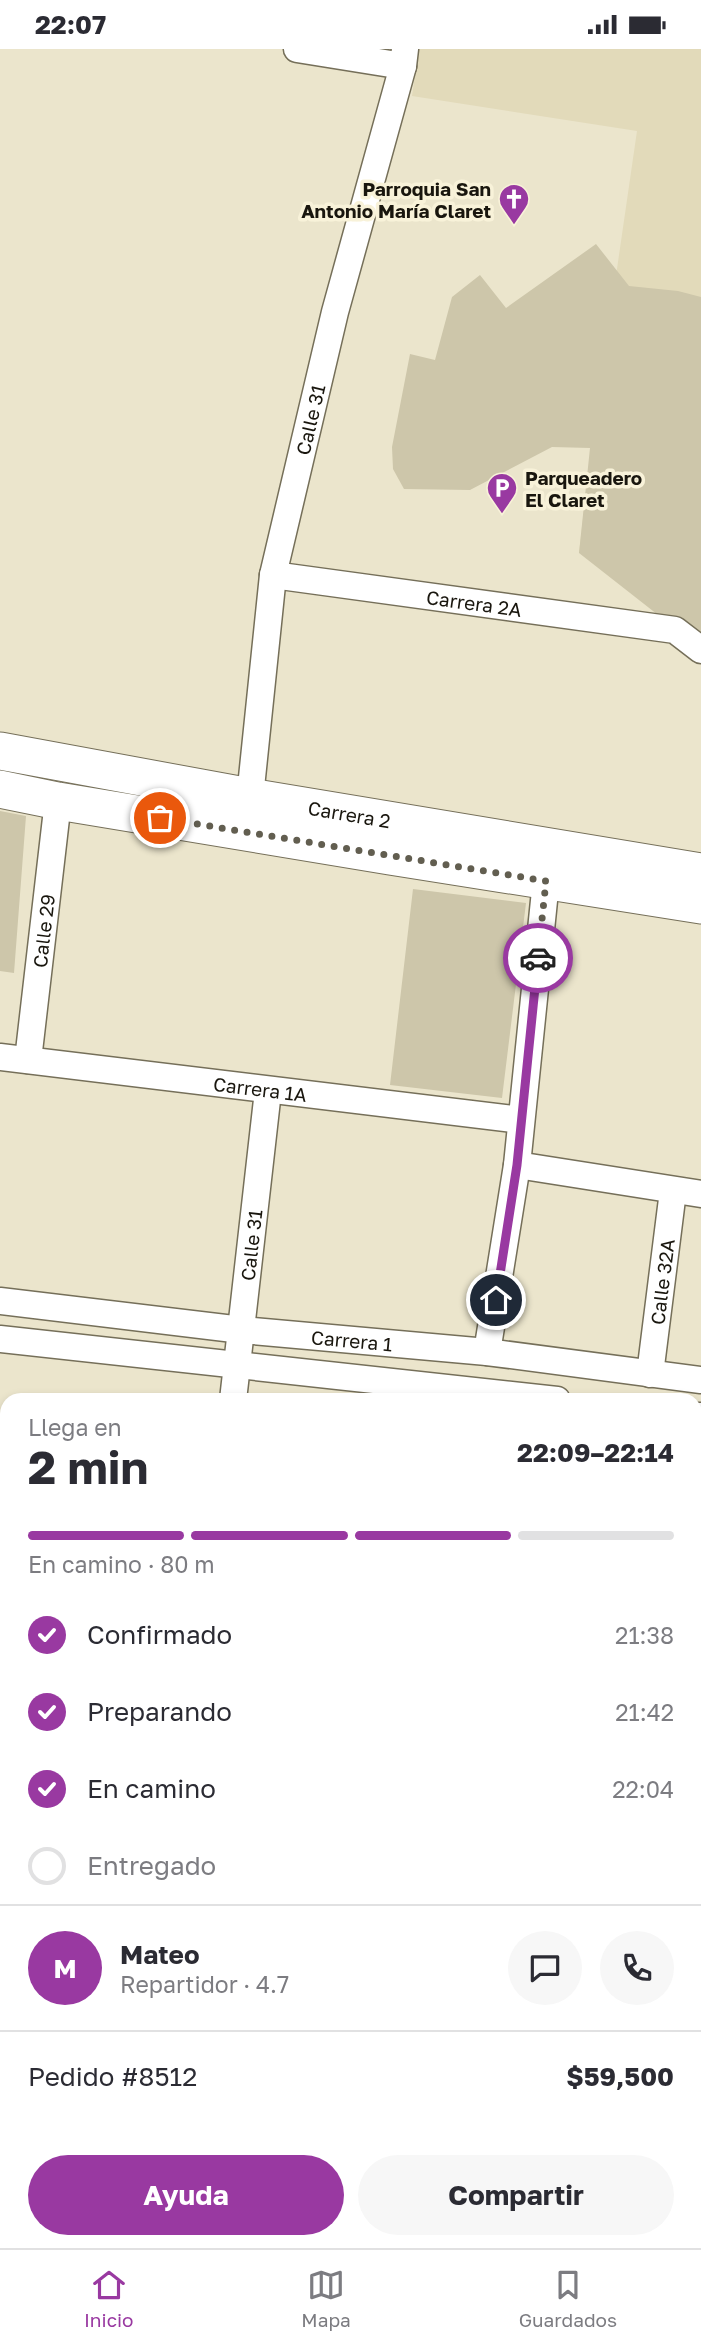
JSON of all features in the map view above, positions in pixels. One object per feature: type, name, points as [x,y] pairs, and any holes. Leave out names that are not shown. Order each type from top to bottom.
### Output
[{"type":"street","points":[[296,49],[404,57]]},
{"type":"street","name":"Calle 31","points":[[250,797],[273,575],[335,313],[404,57]]},
{"type":"street","name":"Carrera 2A","points":[[273,575],[675,630],[701,650]]},
{"type":"street","name":"Carrera 2","points":[[0,751],[250,797],[701,872]]},
{"type":"street","name":"Carrera 2","points":[[0,789],[58,801],[701,905]]},
{"type":"street","name":"Calle 29","points":[[28,1060],[58,801]]},
{"type":"street","points":[[487,1352],[517,1165],[546,881]]},
{"type":"street","name":"Carrera 1A","points":[[0,1057],[521,1120]]},
{"type":"street","name":"Calle 31","points":[[234,1393],[268,1091]]},
{"type":"street","points":[[517,1165],[701,1194]]},
{"type":"street","name":"Calle 32A","points":[[650,1374],[673,1191]]},
{"type":"street","name":"Carrera 1","points":[[0,1301],[242,1330],[487,1352],[701,1380]]},
{"type":"street","name":"Carrera 1","points":[[0,1339],[238,1366],[366,1389],[435,1393]]},
{"type":"shaded area","points":[[419,49],[701,49],[701,642],[690,554],[579,553],[591,448],[637,131],[412,96]]},
{"type":"shaded area","points":[[596,244],[629,286],[678,291],[701,297],[701,645],[690,640],[579,553],[590,448],[552,447],[470,490],[404,489],[393,469],[392,447],[410,354],[435,360],[452,297],[480,275],[506,308]]},
{"type":"shaded area","points":[[0,811],[26,816],[14,973],[0,971]]},
{"type":"shaded area","points":[[413,889],[526,903],[502,1098],[390,1085]]},
{"type":"way so far","points":[[160,818],[546,881],[538,958]]},
{"type":"place","name":"Parroquia San Antonio María Claret","points":[[514,226]]},
{"type":"place","name":"Parqueadero El Claret","points":[[502,515]]},
{"type":"route","points":[[496,1300],[517,1165],[538,958]]}]
